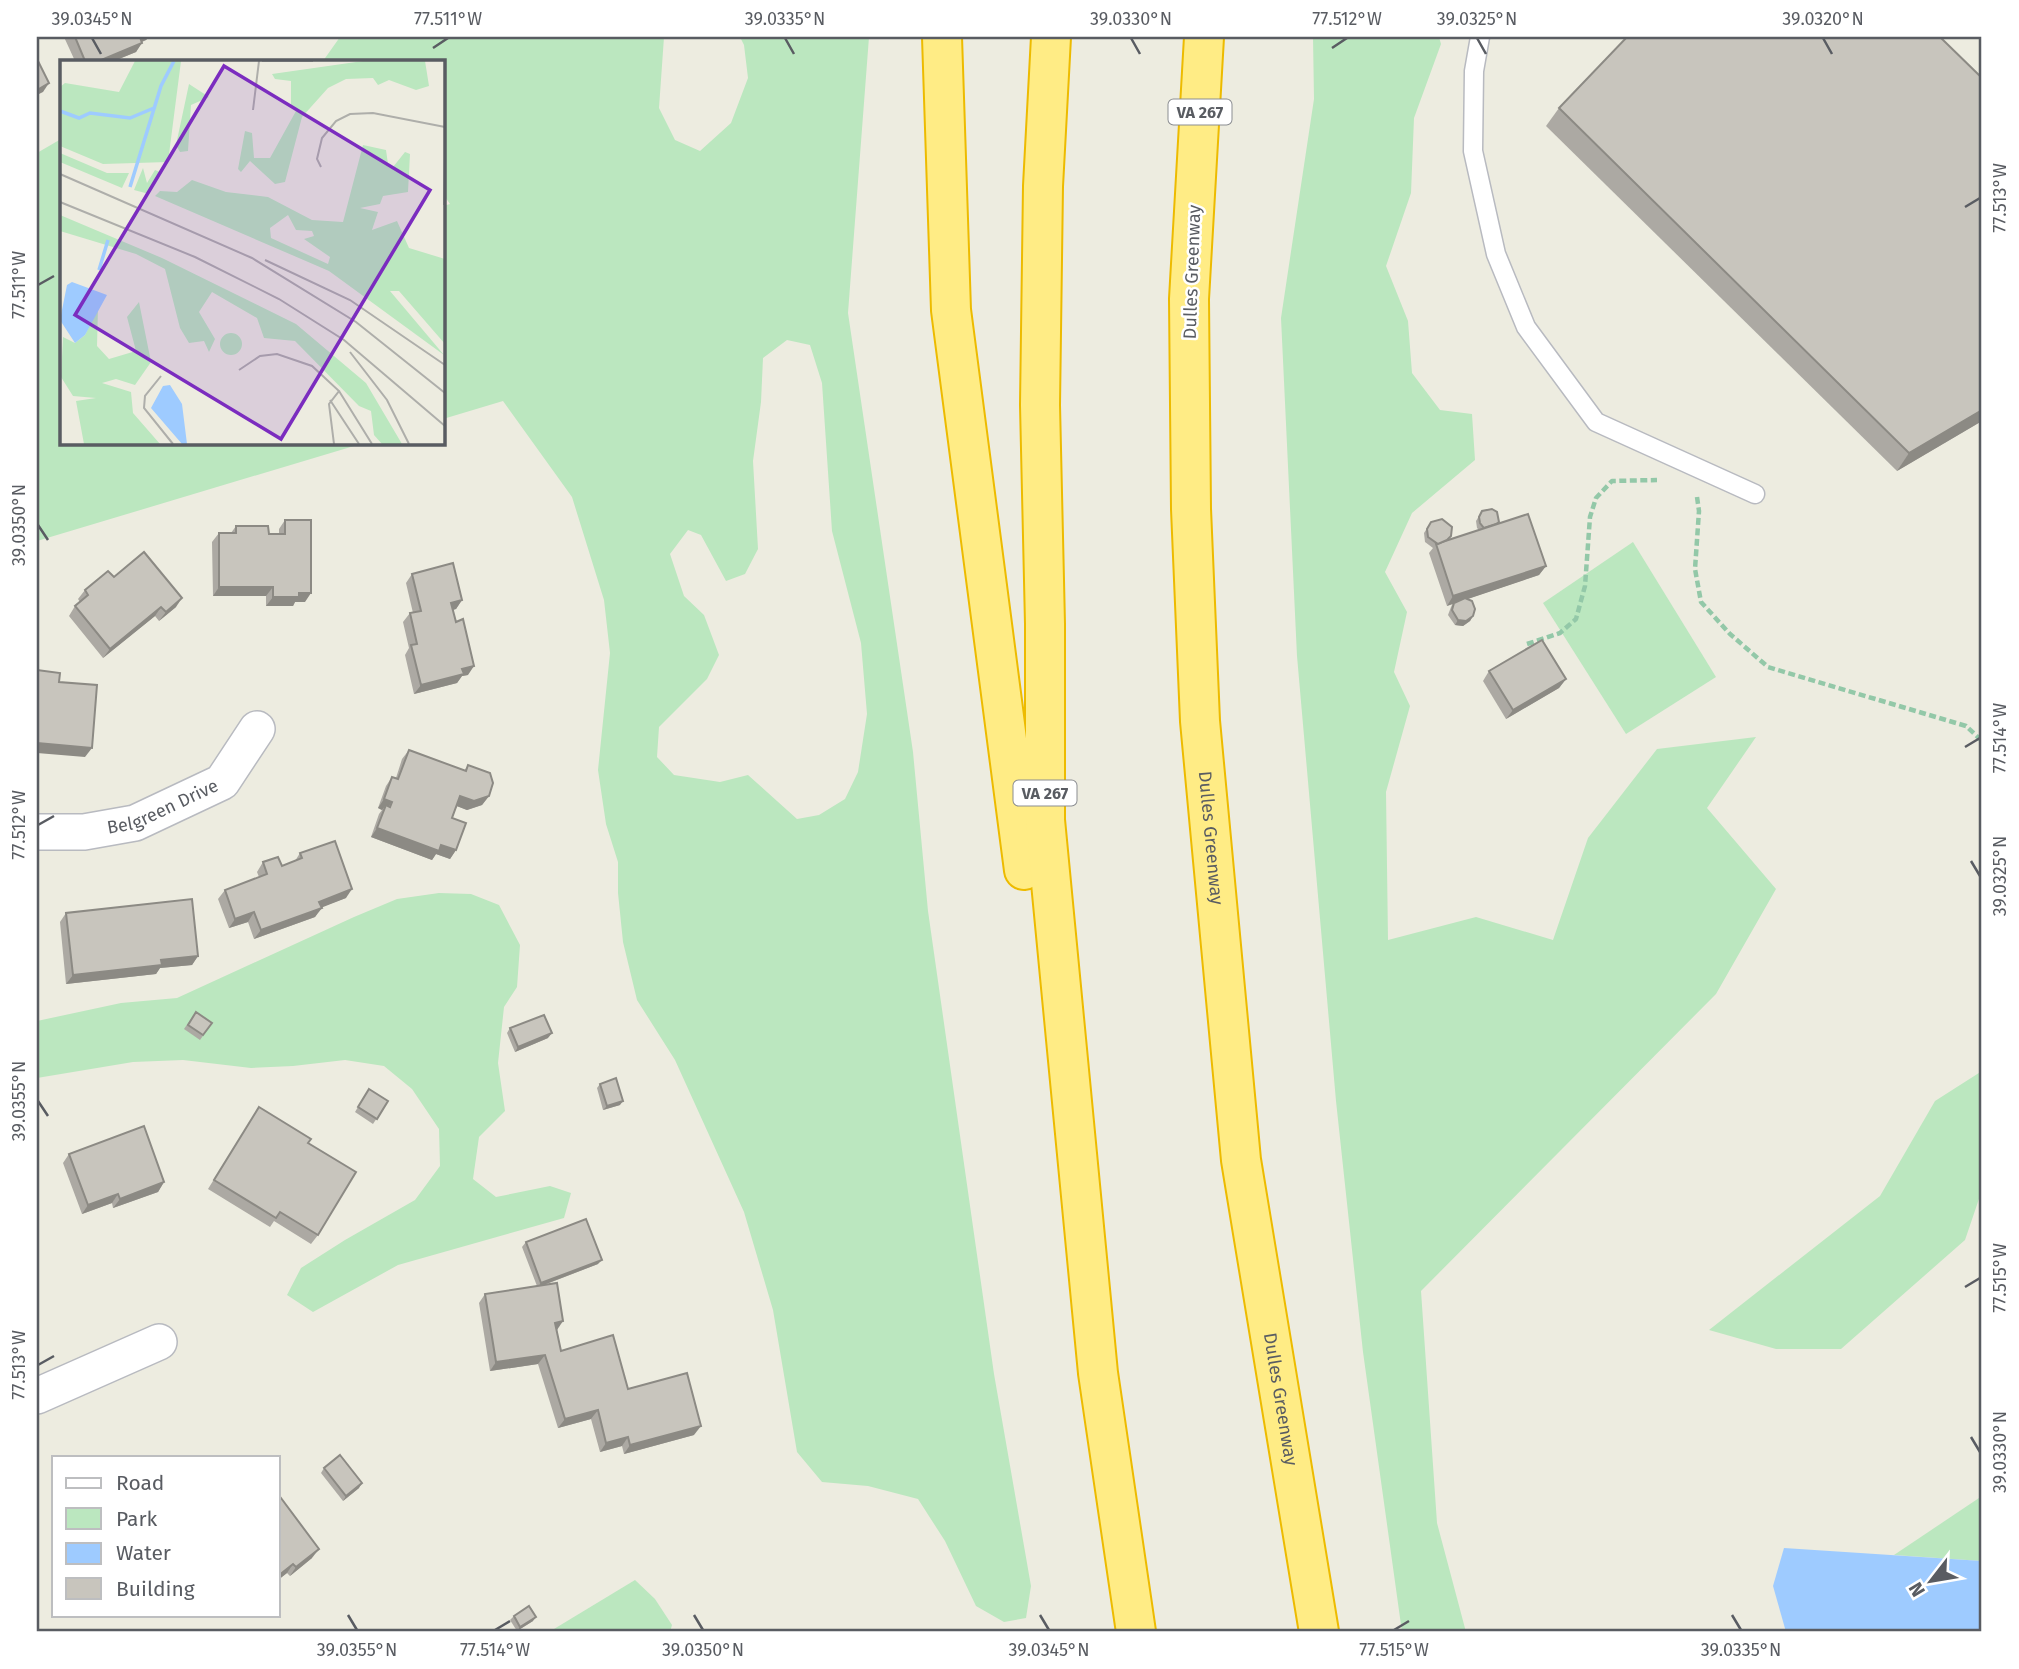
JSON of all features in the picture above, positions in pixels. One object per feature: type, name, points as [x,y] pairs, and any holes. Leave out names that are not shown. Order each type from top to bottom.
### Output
[{"type":"highway","points":[[942,37],[951,310],[1020,828],[1058,1223],[1122,1546]]},
{"type":"highway","name":"VA 267","points":[[1051,37],[1043,186],[1040,405],[1045,624],[1045,820],[1098,1373],[1136,1632]]},
{"type":"highway","name":"Dulles Greenway","points":[[1203,37],[1189,299],[1191,509],[1200,721],[1241,1160],[1319,1632]]},
{"type":"highway","points":[[1196,187],[1224,37]]},
{"type":"street","name":"Belgreen Drive","points":[[37,832],[84,832],[135,822],[222,782],[257,729]]},
{"type":"street","points":[[37,1396],[159,1342]]},
{"type":"lane","points":[[1480,37],[1474,71],[1473,150],[1496,254],[1526,327],[1596,422],[1755,494]]},
{"type":"path","points":[[1527,644],[1560,633],[1576,620],[1585,586],[1590,517],[1596,498],[1612,481],[1667,480]]},
{"type":"path","points":[[1696,490],[1699,511],[1695,569],[1701,602],[1768,667],[1966,726],[1982,741]]},
{"type":"green space","points":[[340,37],[664,37],[659,108],[675,140],[700,151],[731,123],[748,78],[744,45],[740,37],[869,37],[848,313],[913,752],[928,911],[994,1374],[1031,1586],[1026,1618],[1004,1622],[976,1606],[945,1541],[918,1499],[868,1486],[822,1482],[797,1452],[773,1310],[744,1212],[675,1060],[637,1000],[623,942],[618,862],[606,824],[598,770],[610,653],[604,600],[572,497],[503,401],[444,419],[444,206],[450,204],[444,195],[444,60],[324,60]],"holes":[[[787,340],[810,345],[822,383],[832,531],[861,643],[867,714],[858,772],[845,799],[819,815],[797,819],[748,775],[720,782],[674,775],[657,757],[659,727],[707,679],[719,655],[704,615],[684,596],[670,554],[688,530],[701,535],[726,581],[745,574],[758,549],[753,461],[761,402],[763,358]]]},
{"type":"green space","points":[[1313,37],[1439,37],[1441,44],[1414,118],[1411,193],[1386,266],[1408,321],[1412,373],[1440,410],[1472,414],[1475,460],[1412,513],[1385,572],[1407,612],[1394,672],[1410,706],[1386,792],[1388,940],[1476,917],[1553,940],[1588,838],[1657,749],[1756,737],[1707,808],[1776,889],[1716,994],[1421,1291],[1437,1523],[1466,1632],[1402,1632],[1363,1352],[1336,1101],[1297,656],[1281,318],[1314,99]]},
{"type":"green space","points":[[60,140],[60,444],[361,444],[37,541],[37,153]]},
{"type":"green space","points":[[1633,542],[1716,677],[1626,734],[1543,603]]},
{"type":"green space","points":[[439,893],[471,894],[499,905],[520,945],[517,987],[504,1007],[498,1063],[505,1111],[479,1137],[473,1179],[496,1197],[550,1186],[571,1193],[564,1218],[398,1265],[313,1312],[287,1295],[301,1268],[415,1200],[440,1166],[439,1129],[412,1089],[384,1066],[345,1060],[251,1068],[183,1060],[133,1062],[37,1078],[37,1021],[121,1003],[177,998],[397,899]]},
{"type":"green space","points":[[1982,1071],[1982,1190],[1965,1240],[1841,1349],[1776,1349],[1709,1330],[1880,1196],[1935,1101]]},
{"type":"green space","points":[[1982,1496],[1982,1561],[1894,1555]]},
{"type":"green space","points":[[635,1580],[655,1599],[672,1625],[670,1632],[549,1632]]},
{"type":"water","points":[[1784,1548],[1982,1561],[1982,1632],[1786,1632],[1773,1586]]},
{"type":"building","points":[[75,37],[140,37],[142,43],[101,60],[85,60]]},
{"type":"building","points":[[1627,37],[1940,37],[1982,78],[1982,410],[1909,453],[1559,108]]},
{"type":"building","points":[[37,59],[49,83],[37,90]]},
{"type":"building","points":[[1492,509],[1497,512],[1499,522],[1484,528],[1479,517],[1482,511]]},
{"type":"building","points":[[1528,514],[1546,566],[1453,596],[1436,544]]},
{"type":"building","points":[[1442,519],[1452,527],[1451,536],[1438,544],[1428,537],[1427,529],[1431,522]]},
{"type":"building","points":[[285,520],[311,520],[311,593],[299,593],[299,597],[273,597],[273,587],[219,587],[219,533],[236,533],[236,526],[268,526],[269,534],[285,534]]},
{"type":"building","points":[[144,552],[182,598],[166,612],[161,607],[110,649],[75,606],[88,595],[85,590],[108,571],[114,577]]},
{"type":"building","points":[[453,563],[462,600],[451,603],[456,622],[463,619],[474,666],[462,669],[464,674],[421,685],[411,645],[417,644],[410,613],[421,611],[412,574]]},
{"type":"building","points":[[1465,598],[1472,601],[1475,609],[1473,616],[1466,621],[1458,620],[1452,610],[1454,603]]},
{"type":"building","points":[[1542,640],[1566,679],[1513,710],[1489,671]]},
{"type":"building","points":[[37,670],[60,673],[59,682],[97,685],[92,748],[37,743]]},
{"type":"building","points":[[409,750],[466,771],[468,765],[490,773],[493,783],[489,796],[474,801],[460,796],[452,818],[466,823],[456,850],[441,845],[439,851],[377,828],[386,805],[390,807],[392,802],[384,799],[392,777],[398,779]]},
{"type":"building","points":[[335,841],[352,889],[319,902],[322,908],[261,930],[254,912],[235,919],[225,890],[267,874],[263,862],[278,857],[282,866],[302,858],[300,853]]},
{"type":"building","points":[[192,899],[198,956],[161,960],[162,965],[73,975],[66,913]]},
{"type":"building","points":[[196,1012],[212,1023],[203,1035],[188,1025]]},
{"type":"building","points":[[544,1015],[552,1033],[518,1047],[510,1028]]},
{"type":"building","points":[[616,1078],[623,1101],[607,1106],[600,1084]]},
{"type":"building","points":[[369,1089],[388,1101],[377,1119],[358,1107]]},
{"type":"building","points":[[259,1107],[311,1139],[308,1143],[356,1172],[318,1235],[280,1212],[276,1218],[214,1180]]},
{"type":"building","points":[[144,1126],[164,1182],[120,1199],[118,1194],[88,1205],[69,1154]]},
{"type":"building","points":[[586,1219],[602,1260],[541,1283],[526,1242]]},
{"type":"building","points":[[557,1283],[563,1321],[555,1323],[561,1351],[613,1335],[628,1389],[687,1373],[701,1426],[630,1445],[628,1437],[606,1443],[598,1410],[565,1419],[545,1355],[496,1362],[485,1294]]},
{"type":"building","points":[[340,1455],[362,1483],[346,1496],[324,1468]]},
{"type":"building","points":[[280,1497],[319,1549],[296,1567],[293,1564],[280,1574]]},
{"type":"building","points":[[529,1606],[536,1617],[520,1627],[514,1616]]}]
